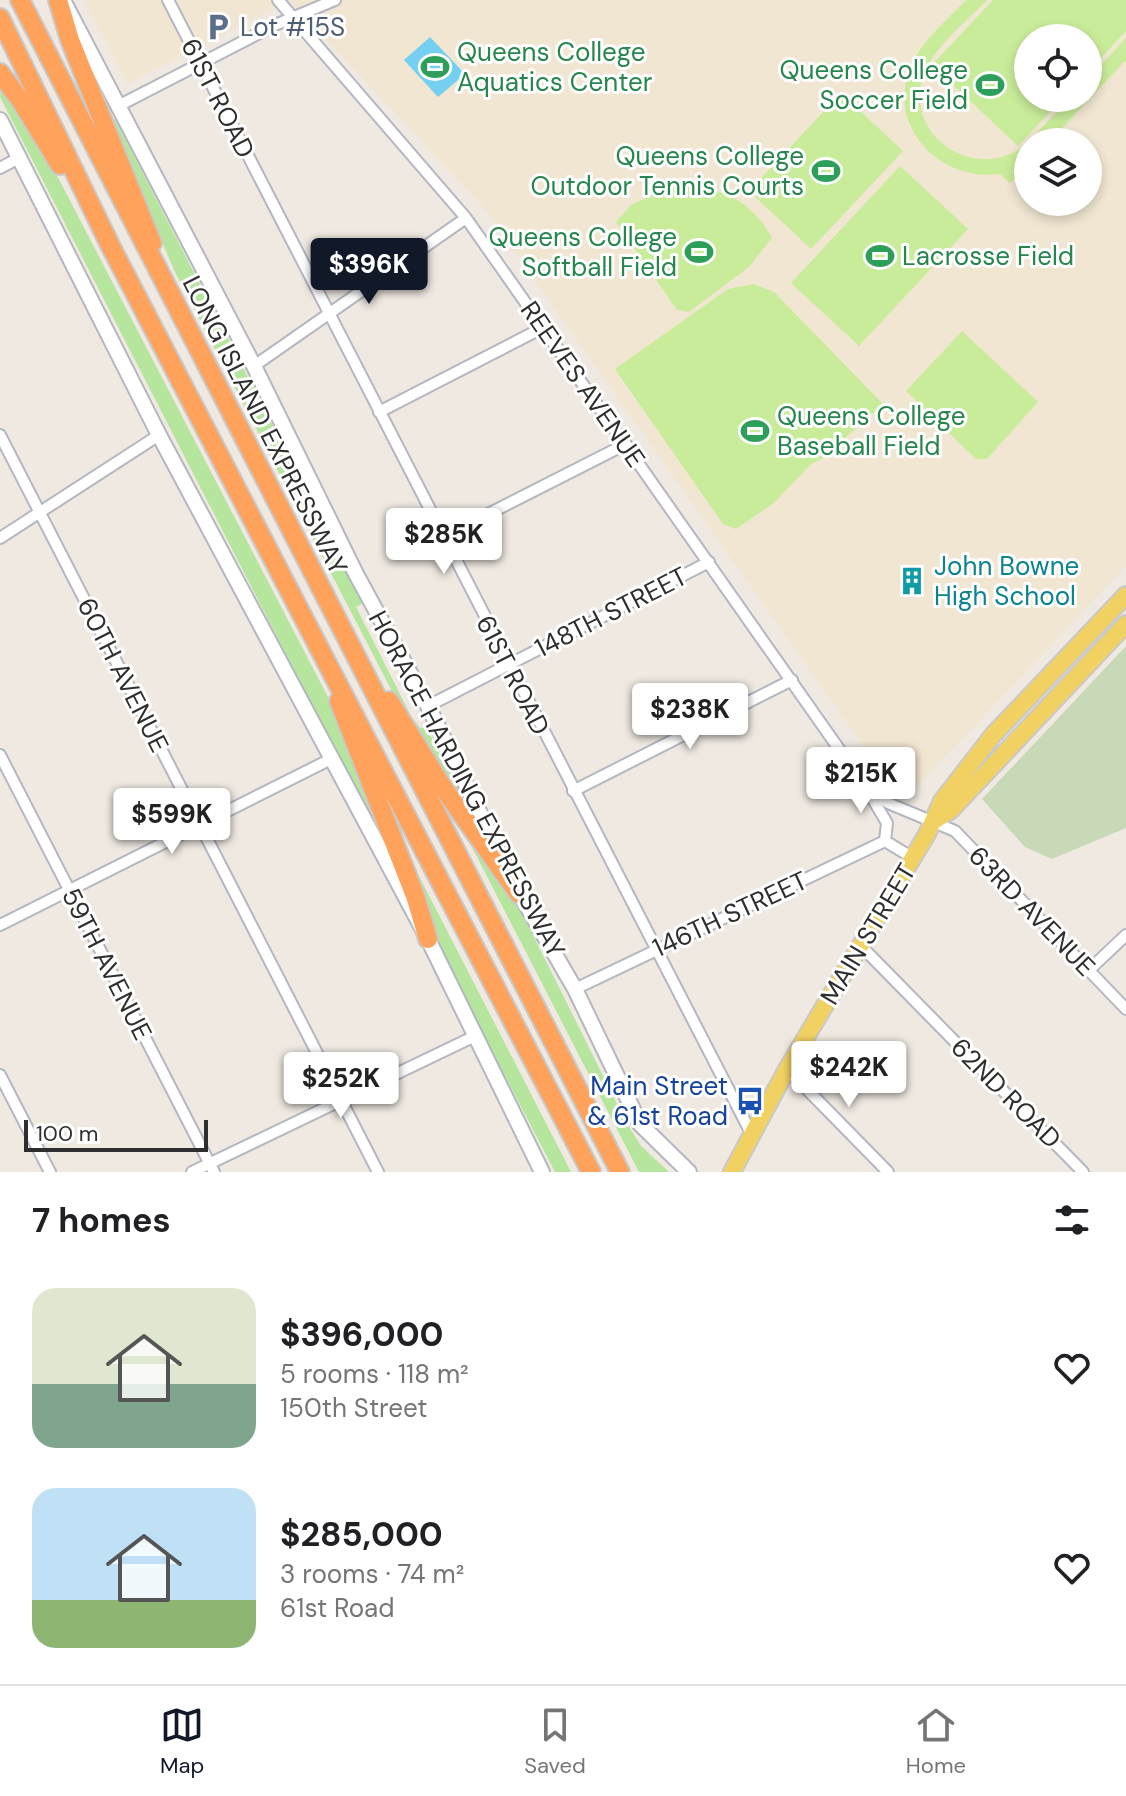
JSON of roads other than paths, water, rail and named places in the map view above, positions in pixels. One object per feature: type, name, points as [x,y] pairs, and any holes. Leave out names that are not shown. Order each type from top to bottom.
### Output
[{"type":"highway","name":"LONG ISLAND EXPRESSWAY","points":[[20,0],[620,1172]]},
{"type":"highway","points":[[60,0],[70,40],[145,220],[169,296]]},
{"type":"highway","name":"LONG ISLAND EXPRESSWAY","points":[[0,18],[110,245],[591,1172]]},
{"type":"highway","points":[[0,73],[21,101],[110,245]]},
{"type":"highway","points":[[342,631],[444,789],[519,894]]},
{"type":"highway","points":[[322,649],[350,733],[415,896],[428,939]]},
{"type":"main road","name":"HORACE HARDING EXPRESSWAY","points":[[60,0],[120,105],[356,574],[428,706],[519,894],[575,989],[640,1124],[689,1172]]},
{"type":"main road","points":[[0,120],[159,435],[428,939],[542,1172]]},
{"type":"main road","name":"MAIN STREET","points":[[732,1172],[787,1069],[934,821],[942,801],[993,735],[1126,595]]},
{"type":"main road","name":"MAIN STREET","points":[[934,821],[951,810],[1126,624]]},
{"type":"street","name":"61ST ROAD","points":[[168,0],[752,1135]]},
{"type":"street","name":"REEVES AVENUE","points":[[278,0],[466,218],[865,786],[887,823],[885,841]]},
{"type":"street","points":[[120,105],[200,63],[335,0]]},
{"type":"street","points":[[0,168],[17,159]]},
{"type":"street","points":[[254,366],[466,218]]},
{"type":"street","points":[[379,412],[544,327]]},
{"type":"street","name":"60TH AVENUE","points":[[0,435],[378,1172]]},
{"type":"street","points":[[0,538],[159,435]]},
{"type":"street","points":[[443,537],[626,444]]},
{"type":"street","name":"148TH STREET","points":[[428,706],[709,562]]},
{"type":"street","points":[[573,791],[792,680]]},
{"type":"street","name":"59TH AVENUE","points":[[0,755],[212,1168]]},
{"type":"street","points":[[0,925],[331,759]]},
{"type":"street","name":"REEVES AVENUE","points":[[865,786],[888,803],[934,821]]},
{"type":"street","name":"63RD AVENUE","points":[[934,821],[955,831],[1126,1009]]},
{"type":"street","points":[[885,841],[913,858]]},
{"type":"street","name":"146TH STREET","points":[[575,989],[885,841]]},
{"type":"street","points":[[1089,970],[1126,935]]},
{"type":"street","name":"62ND ROAD","points":[[861,946],[1083,1172]]},
{"type":"street","points":[[192,1172],[212,1168],[475,1036]]},
{"type":"street","points":[[787,1069],[888,1172]]},
{"type":"street","points":[[0,1075],[50,1172]]},
{"type":"water","name":"Queens College Aquatics Center","points":[[430,37],[465,74],[438,97],[404,60]]},
{"type":"place","name":"Lot #15S","points":[[218,27]]},
{"type":"place","name":"Queens College Aquatics Center","points":[[435,67]]},
{"type":"place","name":"Queens College Soccer Field","points":[[990,85]]},
{"type":"place","name":"Queens College Outdoor Tennis Courts","points":[[826,171]]},
{"type":"place","name":"Queens College Softball Field","points":[[699,252]]},
{"type":"place","name":"Lacrosse Field","points":[[880,256]]},
{"type":"place","name":"Queens College Baseball Field","points":[[755,431]]},
{"type":"place","name":"John Bowne High School","points":[[912,581]]},
{"type":"place","name":"Main Street & 61st Road","points":[[750,1101]]}]
